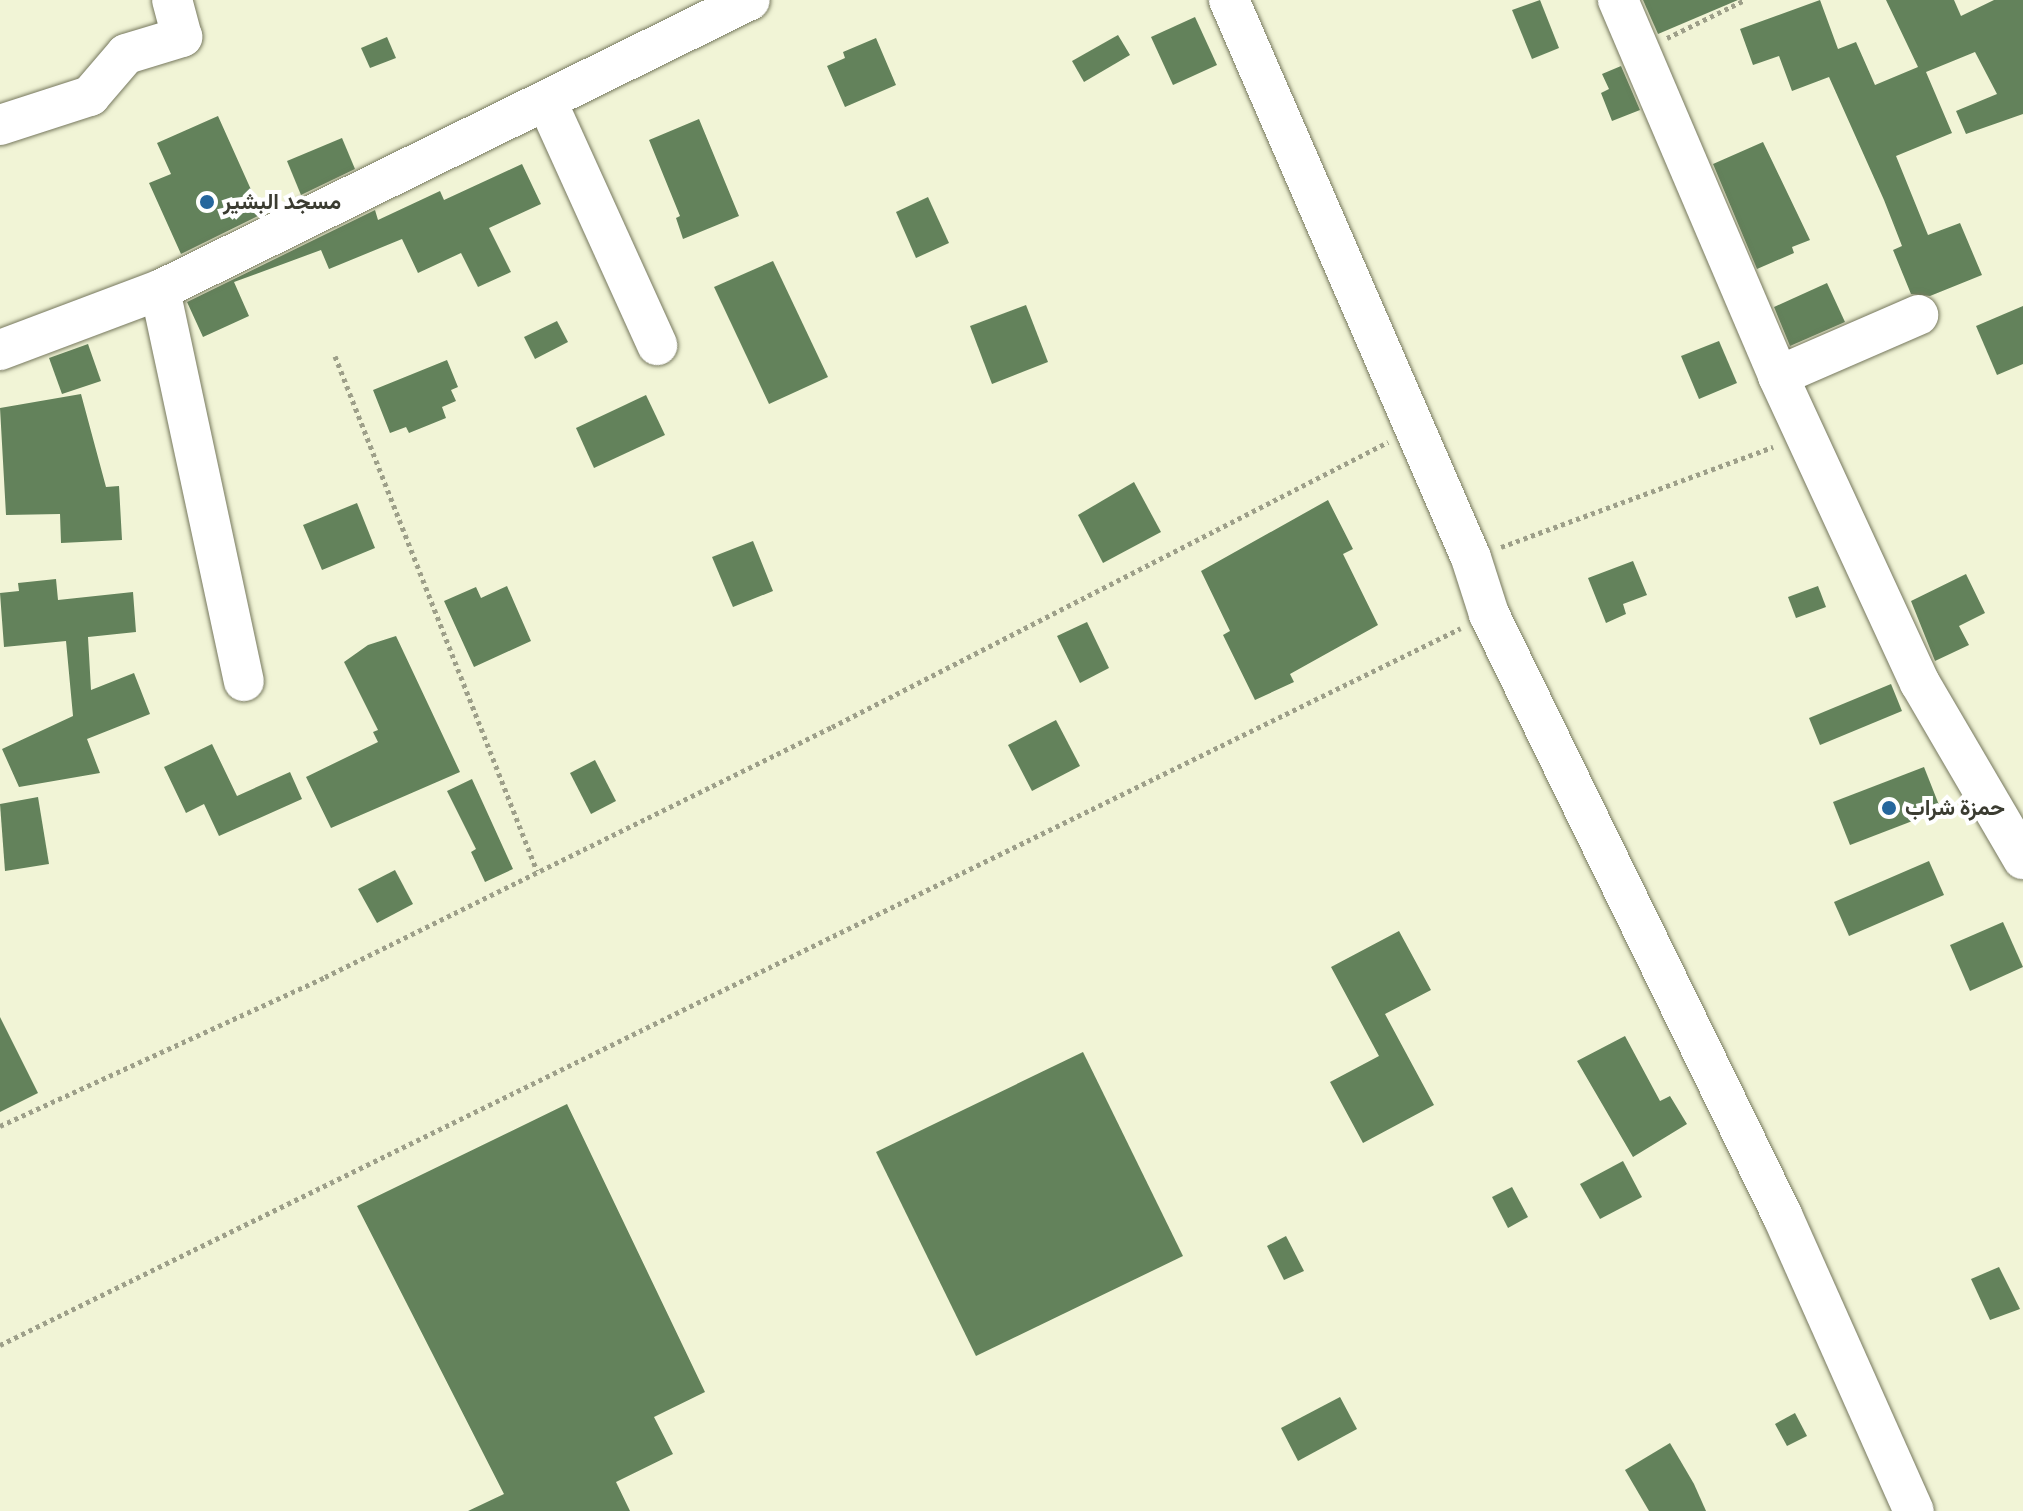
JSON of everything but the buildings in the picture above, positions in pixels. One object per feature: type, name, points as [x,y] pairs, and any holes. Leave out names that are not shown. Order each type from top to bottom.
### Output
[{"type":"street","points":[[0,125],[90,96],[126,54],[182,37],[172,0]]},
{"type":"street","points":[[0,350],[160,290],[750,0]]},
{"type":"street","points":[[1229,0],[1471,558],[1489,614],[1782,1215],[1914,1511]]},
{"type":"street","points":[[1618,0],[1778,376],[1808,434],[1920,683],[2023,859]]},
{"type":"street","points":[[547,102],[657,345]]},
{"type":"street","points":[[160,290],[244,681]]},
{"type":"street","points":[[1778,376],[1918,315]]},
{"type":"path","points":[[1640,50],[1745,0]]},
{"type":"path","points":[[335,356],[537,871]]},
{"type":"path","points":[[0,1126],[325,977],[832,727],[1413,429]]},
{"type":"path","points":[[1471,558],[1808,434]]},
{"type":"path","points":[[0,1345],[1489,614]]},
{"type":"place","name":"مسجد البشير","points":[[207,202]]},
{"type":"place","name":"حمزة شراب","points":[[1889,808]]}]
